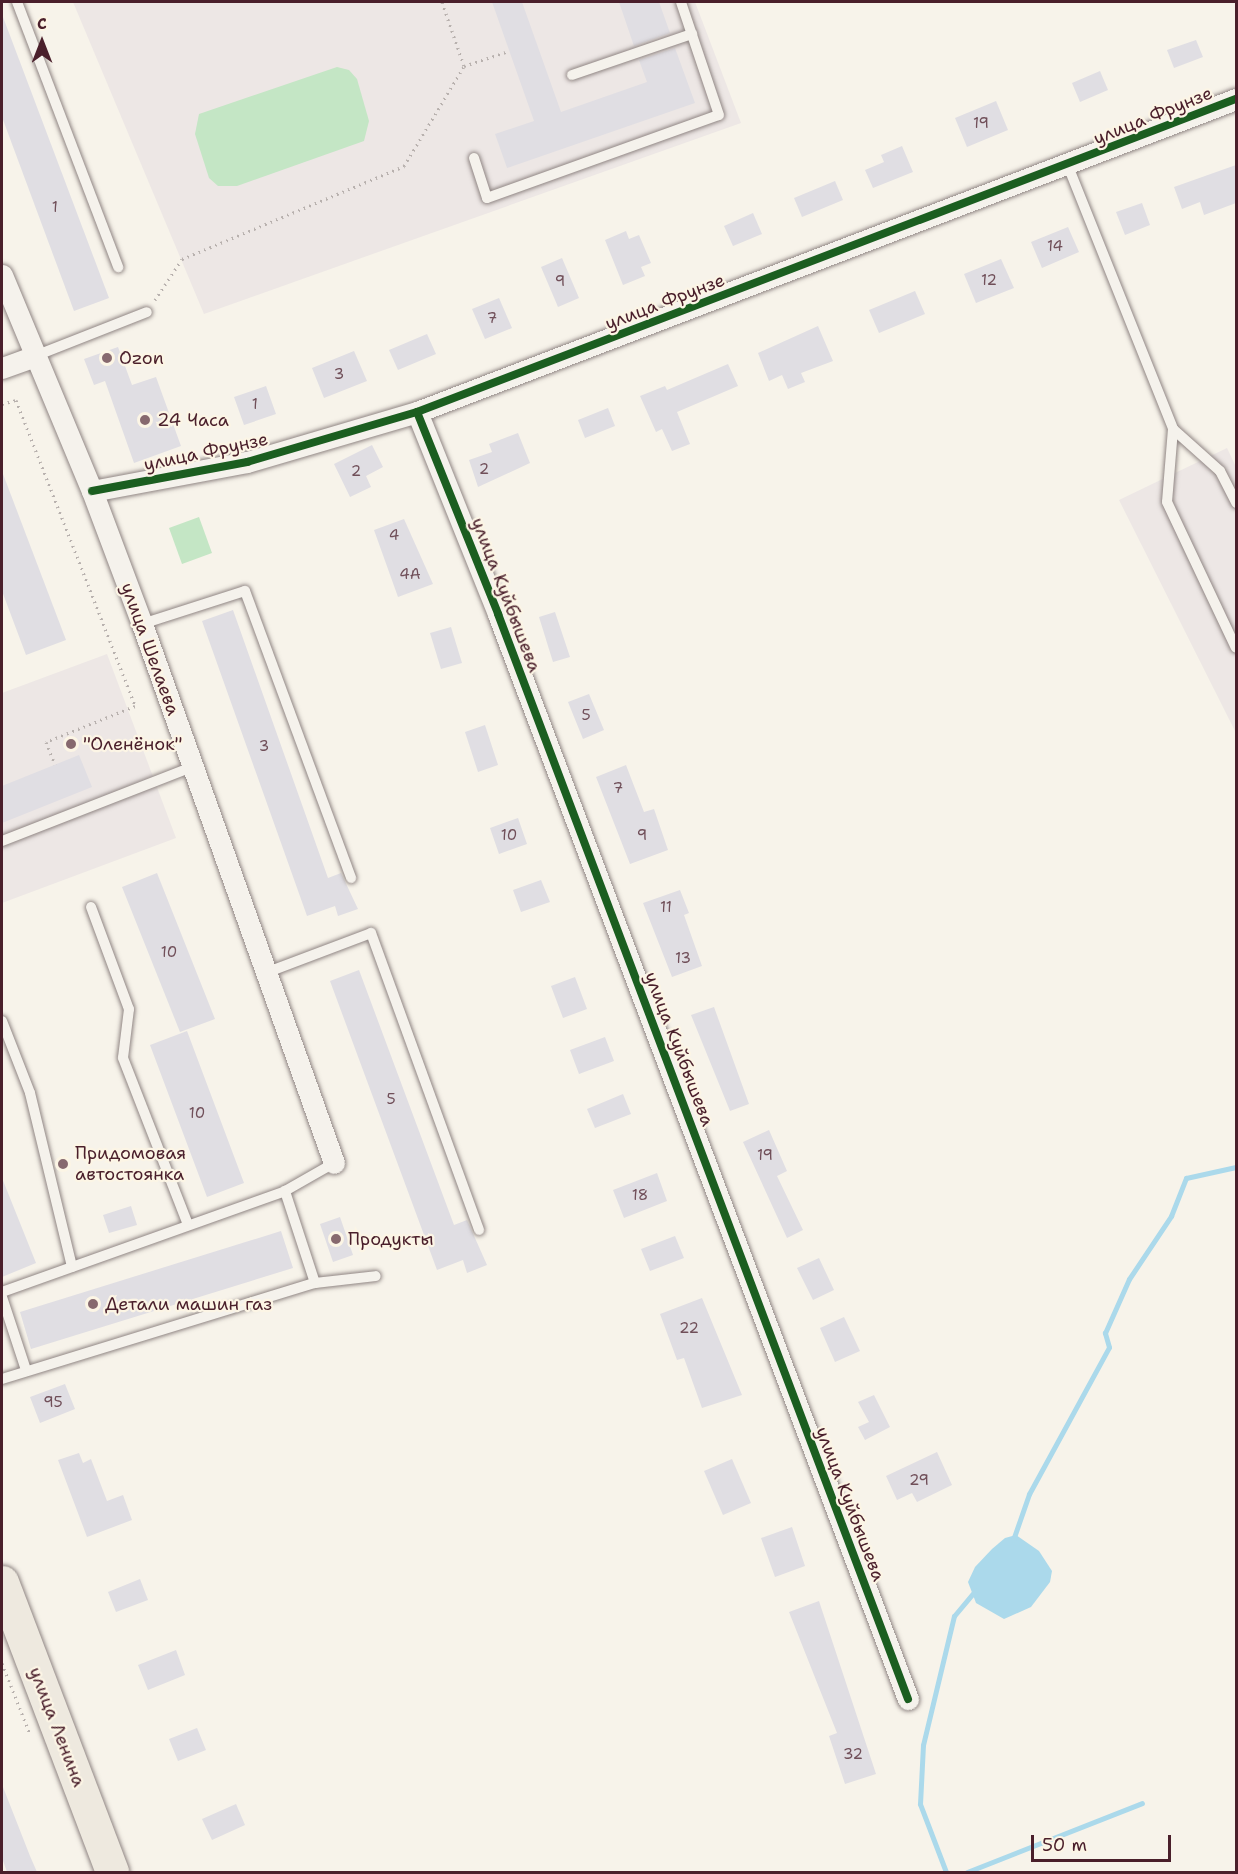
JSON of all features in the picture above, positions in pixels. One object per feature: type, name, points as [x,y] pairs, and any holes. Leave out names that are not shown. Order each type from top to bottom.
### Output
[{"type":"main road","name":"улица Ленина","points":[[2,1582],[112,1872]]},
{"type":"street","name":"улица Фрунзе","points":[[92,491],[247,462],[417,412],[1068,166],[1236,99]]},
{"type":"street","name":"улица Шелаева","points":[[2,275],[92,491],[142,624],[268,972],[334,1163]]},
{"type":"street","points":[[2,368],[35,357]]},
{"type":"street","name":"улица Куйбышева","points":[[417,412],[498,614],[908,1699]]},
{"type":"lane","points":[[17,2],[118,267]]},
{"type":"lane","points":[[474,158],[487,198],[719,115],[681,2]]},
{"type":"lane","points":[[572,75],[692,34]]},
{"type":"lane","points":[[1068,166],[1173,429],[1220,471],[1236,503]]},
{"type":"lane","points":[[35,357],[147,312]]},
{"type":"lane","points":[[1173,429],[1167,502],[1236,648]]},
{"type":"lane","points":[[142,624],[244,591],[351,878]]},
{"type":"lane","points":[[2,841],[192,767]]},
{"type":"lane","points":[[91,907],[129,1009],[123,1058],[188,1225]]},
{"type":"lane","points":[[268,972],[371,933],[479,1230]]},
{"type":"lane","points":[[2,1022],[30,1093],[72,1267]]},
{"type":"lane","points":[[2,1292],[285,1191],[334,1163]]},
{"type":"lane","points":[[285,1191],[315,1283]]},
{"type":"lane","points":[[2,1379],[315,1283],[376,1276]]},
{"type":"lane","points":[[2,1297],[26,1370]]},
{"type":"path","points":[[442,2],[464,66]]},
{"type":"path","points":[[147,312],[182,260],[404,166],[464,66],[509,51]]},
{"type":"path","points":[[2,404],[16,400],[135,706],[46,742],[55,765]]},
{"type":"shaded area","points":[[73,2],[695,2],[741,123],[204,314]]},
{"type":"shaded area","points":[[1227,448],[1236,467],[1236,733],[1119,500]]},
{"type":"shaded area","name":"\"Оленёнок\"","points":[[107,654],[176,838],[2,903],[2,693]]},
{"type":"green space","points":[[337,67],[349,70],[357,79],[369,121],[364,141],[237,186],[218,186],[209,178],[195,134],[199,114]]},
{"type":"green space","points":[[199,517],[212,553],[182,564],[169,528]]},
{"type":"water","points":[[1016,1535],[1039,1551],[1052,1571],[1050,1582],[1031,1607],[1004,1619],[976,1603],[968,1582],[975,1567],[992,1549],[1005,1538]]},
{"type":"building","points":[[492,2],[522,2],[561,112],[647,82],[639,60],[675,48],[695,103],[507,168],[495,134],[534,121]]},
{"type":"building","points":[[619,2],[659,2],[670,33],[634,46]]},
{"type":"building","points":[[3,17],[109,298],[74,311],[2,117]]},
{"type":"building","points":[[1196,40],[1203,57],[1174,68],[1167,50]]},
{"type":"building","points":[[1100,71],[1108,90],[1080,102],[1072,83]]},
{"type":"building","points":[[996,101],[1008,130],[967,147],[955,118]]},
{"type":"building","points":[[902,146],[913,172],[873,188],[865,170],[884,162],[881,155]]},
{"type":"building","points":[[1236,165],[1236,203],[1204,215],[1200,202],[1182,209],[1174,187]]},
{"type":"building","points":[[835,181],[843,200],[802,217],[794,198]]},
{"type":"building","points":[[1142,203],[1150,225],[1125,235],[1116,212]]},
{"type":"building","points":[[753,213],[762,234],[733,246],[724,226]]},
{"type":"building","points":[[1068,227],[1079,252],[1042,268],[1031,242]]},
{"type":"building","points":[[626,231],[629,239],[639,235],[651,263],[641,267],[645,276],[623,285],[605,240]]},
{"type":"building","points":[[562,258],[579,298],[558,307],[541,267]]},
{"type":"building","points":[[1001,259],[1014,288],[976,303],[964,274]]},
{"type":"building","points":[[915,291],[925,314],[879,333],[869,310]]},
{"type":"building","points":[[499,298],[512,328],[485,339],[472,309]]},
{"type":"building","points":[[818,326],[833,361],[801,373],[805,382],[788,389],[782,375],[769,381],[758,353]]},
{"type":"building","points":[[427,334],[436,354],[398,370],[389,350]]},
{"type":"building","name":"24 Часа","points":[[118,347],[132,385],[156,377],[181,446],[134,463],[105,381],[94,385],[84,359]]},
{"type":"building","points":[[354,351],[367,381],[324,398],[312,368]]},
{"type":"building","points":[[728,364],[738,386],[677,412],[690,444],[672,451],[662,429],[656,432],[640,396],[665,386],[667,390]]},
{"type":"building","points":[[266,386],[276,414],[244,425],[234,397]]},
{"type":"building","points":[[608,408],[615,426],[585,438],[578,420]]},
{"type":"building","points":[[518,433],[530,463],[478,487],[469,460],[492,452],[489,444]]},
{"type":"building","points":[[372,445],[383,467],[366,476],[371,487],[350,497],[334,464]]},
{"type":"building","points":[[3,474],[66,640],[26,655],[2,591]]},
{"type":"building","points":[[404,519],[433,584],[398,597],[374,530]]},
{"type":"building","points":[[233,610],[328,878],[341,873],[358,909],[338,916],[335,906],[307,916],[202,621]]},
{"type":"building","points":[[555,612],[570,657],[553,662],[539,617]]},
{"type":"building","points":[[451,627],[462,663],[441,669],[430,633]]},
{"type":"building","points":[[589,694],[604,730],[583,739],[568,702]]},
{"type":"building","points":[[485,725],[498,765],[478,772],[465,732]]},
{"type":"building","points":[[79,755],[92,787],[2,823],[2,786]]},
{"type":"building","points":[[626,765],[644,812],[654,809],[668,850],[630,864],[596,777]]},
{"type":"building","points":[[518,818],[527,844],[499,854],[490,828]]},
{"type":"building","points":[[157,873],[215,1019],[180,1032],[122,887]]},
{"type":"building","points":[[541,880],[550,902],[521,912],[513,890]]},
{"type":"building","points":[[680,890],[689,913],[684,915],[702,966],[672,977],[643,903]]},
{"type":"building","points":[[359,970],[454,1225],[467,1220],[487,1265],[467,1273],[463,1260],[437,1270],[330,981]]},
{"type":"building","points":[[575,977],[587,1009],[563,1018],[551,986]]},
{"type":"building","points":[[714,1007],[749,1104],[730,1111],[691,1015]]},
{"type":"building","points":[[187,1031],[244,1183],[207,1197],[150,1045]]},
{"type":"building","points":[[605,1037],[614,1061],[579,1074],[570,1050]]},
{"type":"building","points":[[623,1094],[631,1114],[595,1128],[587,1109]]},
{"type":"building","points":[[769,1130],[787,1171],[777,1176],[803,1230],[787,1238],[743,1142]]},
{"type":"building","points":[[657,1173],[667,1201],[624,1218],[613,1190]]},
{"type":"building","points":[[2,1178],[36,1263],[2,1277]]},
{"type":"building","points":[[131,1206],[137,1225],[109,1233],[103,1215]]},
{"type":"building","name":"Продукты","points":[[340,1217],[353,1255],[333,1262],[320,1224]]},
{"type":"building","points":[[281,1231],[293,1268],[31,1349],[20,1312]]},
{"type":"building","points":[[675,1236],[684,1258],[650,1271],[641,1249]]},
{"type":"building","points":[[819,1258],[834,1290],[813,1300],[797,1268]]},
{"type":"building","points":[[702,1298],[742,1395],[702,1408],[684,1358],[677,1360],[660,1314]]},
{"type":"building","points":[[844,1317],[860,1351],[835,1362],[820,1328]]},
{"type":"building","points":[[65,1384],[75,1409],[40,1423],[30,1397]]},
{"type":"building","points":[[874,1395],[890,1427],[865,1440],[858,1427],[869,1422],[858,1402]]},
{"type":"building","points":[[937,1452],[952,1485],[917,1502],[912,1493],[897,1500],[886,1476]]},
{"type":"building","points":[[79,1453],[83,1463],[91,1459],[107,1501],[123,1495],[132,1520],[87,1537],[58,1460]]},
{"type":"building","points":[[732,1459],[751,1503],[723,1515],[704,1471]]},
{"type":"building","points":[[792,1527],[805,1566],[775,1577],[761,1538]]},
{"type":"building","points":[[140,1579],[148,1600],[116,1612],[108,1592]]},
{"type":"building","points":[[819,1601],[876,1774],[845,1784],[829,1736],[837,1733],[789,1612]]},
{"type":"building","points":[[176,1650],[185,1675],[148,1690],[138,1665]]},
{"type":"building","points":[[197,1728],[206,1750],[178,1761],[169,1739]]},
{"type":"building","points":[[3,1787],[37,1872],[7,1872],[2,1858]]},
{"type":"building","points":[[236,1804],[245,1825],[212,1840],[202,1819]]},
{"type":"waterway","points":[[1013,1540],[1029,1494],[1109,1347],[1105,1333],[1129,1279],[1171,1216],[1186,1178],[1236,1167]]},
{"type":"waterway","points":[[946,1872],[920,1804],[923,1745],[954,1616],[975,1591]]},
{"type":"waterway","points":[[967,1872],[1142,1803]]},
{"type":"cycle path","points":[[92,491],[247,462],[417,412],[1236,99]]},
{"type":"cycle path","points":[[417,412],[498,614],[908,1699]]},
{"type":"place","name":"Ozon","points":[[107,358]]},
{"type":"place","name":"24 Часа","points":[[145,420]]},
{"type":"place","name":"\"Оленёнок\"","points":[[71,744]]},
{"type":"place","name":"Придомовая автостоянка","points":[[63,1164]]},
{"type":"place","name":"Продукты","points":[[336,1239]]},
{"type":"place","name":"Детали машин газ","points":[[93,1304]]}]
